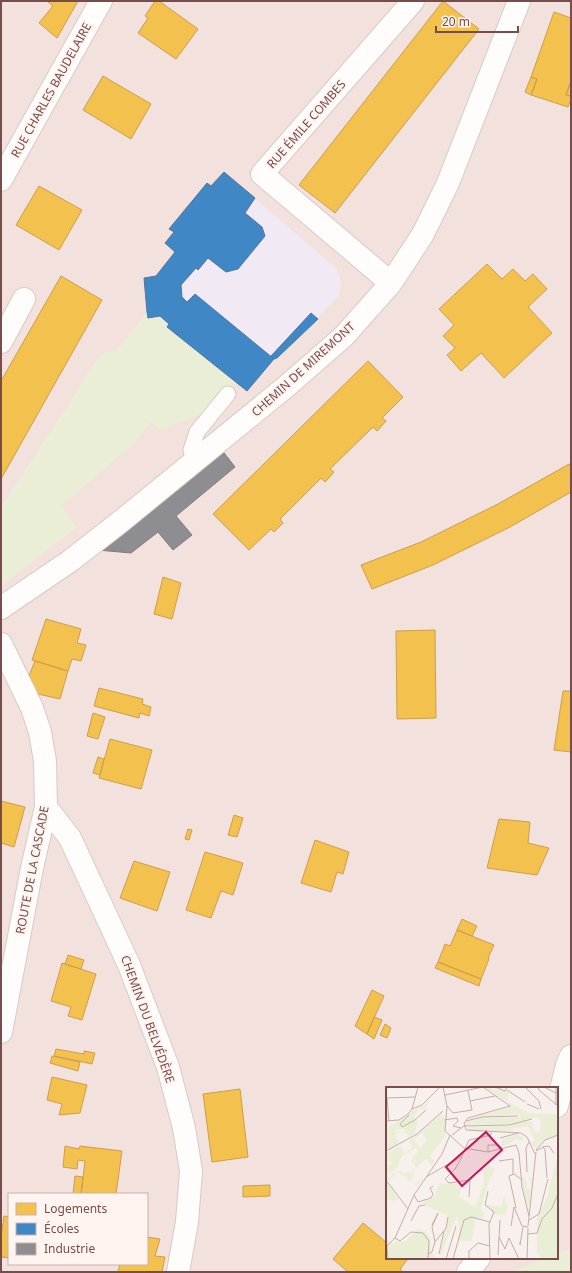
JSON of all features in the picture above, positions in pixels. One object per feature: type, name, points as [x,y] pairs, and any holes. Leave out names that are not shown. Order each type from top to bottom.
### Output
[{"type":"street","name":"RUE CHARLES BAUDELAIRE","points":[[1,180],[101,1]]},
{"type":"street","name":"RUE ÉMILE COMBES","points":[[391,283],[262,174],[413,1]]},
{"type":"street","name":"CHEMIN DE MIREMONT","points":[[1,608],[70,561],[288,385],[344,336],[391,283],[423,234],[448,183],[518,1]]},
{"type":"street","points":[[1,342],[24,299]]},
{"type":"street","name":"ROUTE DE LA CASCADE","points":[[1,644],[32,708],[40,732],[45,761],[46,807],[32,868],[1,1032]]},
{"type":"street","name":"CHEMIN DU BELVÉDÈRE","points":[[46,807],[70,838],[129,965],[168,1067],[184,1128],[191,1171],[187,1222],[178,1272]]},
{"type":"street","points":[[558,1102],[567,1065],[571,1056]]},
{"type":"street","points":[[468,1272],[477,1259]]},
{"type":"lane","points":[[194,462],[191,450],[197,432],[228,394]]},
{"type":"shaded area","points":[[1,1],[571,1],[571,1249],[558,1254],[558,1087],[386,1087],[386,1259],[544,1259],[512,1272],[1,1272]]},
{"type":"shaded area","points":[[224,172],[337,269],[341,282],[339,296],[277,358],[247,391],[167,327],[148,318],[147,312],[144,278],[156,276],[175,252],[165,243],[174,232],[174,223],[207,183],[211,186]]},
{"type":"green space","points":[[147,312],[160,316],[169,324],[168,327],[235,382],[221,398],[198,415],[160,430],[151,422],[134,443],[61,506],[77,527],[1,586],[1,506],[74,396],[94,363],[104,353],[117,350]]},
{"type":"green space","points":[[571,1249],[571,1272],[512,1272],[544,1259],[558,1259],[558,1254]]},
{"type":"building: Logements","points":[[47,1],[78,1],[57,38],[39,23],[53,6]]},
{"type":"building: Logements","points":[[155,1],[159,1],[198,29],[176,59],[138,33],[148,18],[145,16]]},
{"type":"building: Logements","points":[[443,1],[479,29],[335,213],[299,185]]},
{"type":"building: Logements","points":[[554,12],[571,18],[571,81],[566,95],[571,96],[571,99],[568,107],[531,95],[537,79],[531,77]]},
{"type":"building: Logements","points":[[103,76],[151,104],[131,139],[83,110]]},
{"type":"building: Logements","points":[[531,77],[537,79],[531,95],[525,92]]},
{"type":"building: Logements","points":[[571,81],[571,96],[566,95]]},
{"type":"building: Logements","points":[[39,186],[82,210],[59,250],[16,225]]},
{"type":"building: Logements","points":[[487,264],[502,279],[513,269],[525,281],[533,274],[547,289],[528,307],[552,333],[504,378],[481,353],[461,371],[447,355],[455,348],[443,336],[454,325],[439,309]]},
{"type":"building: Logements","points":[[61,276],[102,300],[1,479],[1,381]]},
{"type":"building: Logements","points":[[368,361],[403,397],[382,418],[386,421],[377,431],[373,427],[330,469],[334,472],[325,482],[321,478],[280,519],[283,523],[274,532],[271,529],[249,550],[213,514]]},
{"type":"building: Logements","points":[[569,464],[571,468],[571,492],[510,527],[433,565],[372,589],[361,565],[421,542],[498,504]]},
{"type":"building: Logements","points":[[163,577],[181,583],[172,619],[154,614]]},
{"type":"building: Logements","points":[[46,619],[81,629],[77,643],[86,645],[81,661],[72,659],[68,671],[32,660]]},
{"type":"building: Logements","points":[[435,630],[436,718],[397,719],[396,631]]},
{"type":"building: Logements","points":[[35,661],[68,671],[60,699],[38,694],[28,678]]},
{"type":"building: Logements","points":[[99,688],[143,699],[142,704],[151,707],[149,716],[140,713],[139,718],[94,706]]},
{"type":"building: Logements","points":[[563,691],[571,691],[571,752],[554,750]]},
{"type":"building: Logements","points":[[93,713],[105,717],[98,739],[87,736]]},
{"type":"building: Logements","points":[[110,739],[152,750],[141,789],[99,778]]},
{"type":"building: Logements","points":[[98,757],[104,759],[100,775],[93,773]]},
{"type":"building: Logements","points":[[1,801],[25,807],[14,847],[1,843]]},
{"type":"building: Logements","points":[[234,815],[243,818],[237,837],[228,835]]},
{"type":"building: Logements","points":[[499,819],[530,822],[528,843],[549,848],[537,875],[487,868]]},
{"type":"building: Logements","points":[[188,829],[192,830],[189,840],[185,839]]},
{"type":"building: Logements","points":[[315,840],[349,852],[343,874],[337,872],[331,892],[301,883]]},
{"type":"building: Logements","points":[[205,852],[243,863],[233,895],[221,891],[211,918],[186,910]]},
{"type":"building: Logements","points":[[134,861],[170,872],[157,911],[120,898]]},
{"type":"building: Logements","points":[[462,919],[477,926],[472,936],[457,930]]},
{"type":"building: Logements","points":[[457,930],[494,945],[481,979],[438,962],[445,944],[450,946]]},
{"type":"building: Logements","points":[[68,955],[84,960],[81,969],[65,964]]},
{"type":"building: Logements","points":[[438,962],[481,979],[479,986],[435,968]]},
{"type":"building: Logements","points":[[62,963],[96,974],[82,1020],[68,1016],[71,1007],[51,1001]]},
{"type":"building: Logements","points":[[372,990],[384,996],[367,1034],[355,1026]]},
{"type":"building: Logements","points":[[374,1017],[382,1020],[374,1039],[367,1034]]},
{"type":"building: Logements","points":[[385,1024],[391,1028],[387,1038],[380,1035]]},
{"type":"building: Logements","points":[[56,1049],[84,1054],[84,1051],[95,1053],[92,1064],[54,1056]]},
{"type":"building: Logements","points":[[52,1056],[80,1062],[78,1071],[50,1063]]},
{"type":"building: Logements","points":[[52,1077],[87,1085],[80,1113],[59,1115],[62,1104],[47,1100]]},
{"type":"building: Logements","points":[[240,1089],[248,1157],[212,1162],[203,1094]]},
{"type":"building: Logements","points":[[65,1146],[79,1149],[80,1146],[122,1151],[116,1193],[81,1193],[85,1161],[78,1160],[77,1169],[63,1167]]},
{"type":"building: Logements","points":[[75,1176],[83,1177],[81,1193],[73,1193]]},
{"type":"building: Logements","points":[[270,1185],[270,1196],[243,1197],[243,1186]]},
{"type":"building: Logements","points":[[4,1216],[8,1217],[8,1258],[1,1257],[1,1237]]},
{"type":"building: Logements","points":[[363,1223],[386,1242],[386,1259],[407,1260],[400,1269],[403,1272],[348,1272],[333,1259]]},
{"type":"building: Logements","points":[[148,1237],[160,1239],[155,1256],[165,1257],[162,1272],[118,1272],[120,1265],[148,1265]]},
{"type":"building: Écoles","points":[[224,172],[255,198],[245,213],[262,227],[265,236],[238,269],[226,272],[208,258],[198,270],[196,268],[181,285],[182,297],[187,302],[195,294],[274,359],[247,391],[167,327],[169,324],[160,316],[148,318],[147,312],[144,278],[156,276],[175,252],[165,243],[174,232],[169,229],[207,183],[211,186]]},
{"type":"building: Écoles","points":[[311,313],[318,319],[277,358],[274,359],[271,356]]},
{"type":"building: Industrie","points":[[221,449],[235,467],[176,516],[192,535],[173,550],[158,532],[131,553],[98,550]]}]
